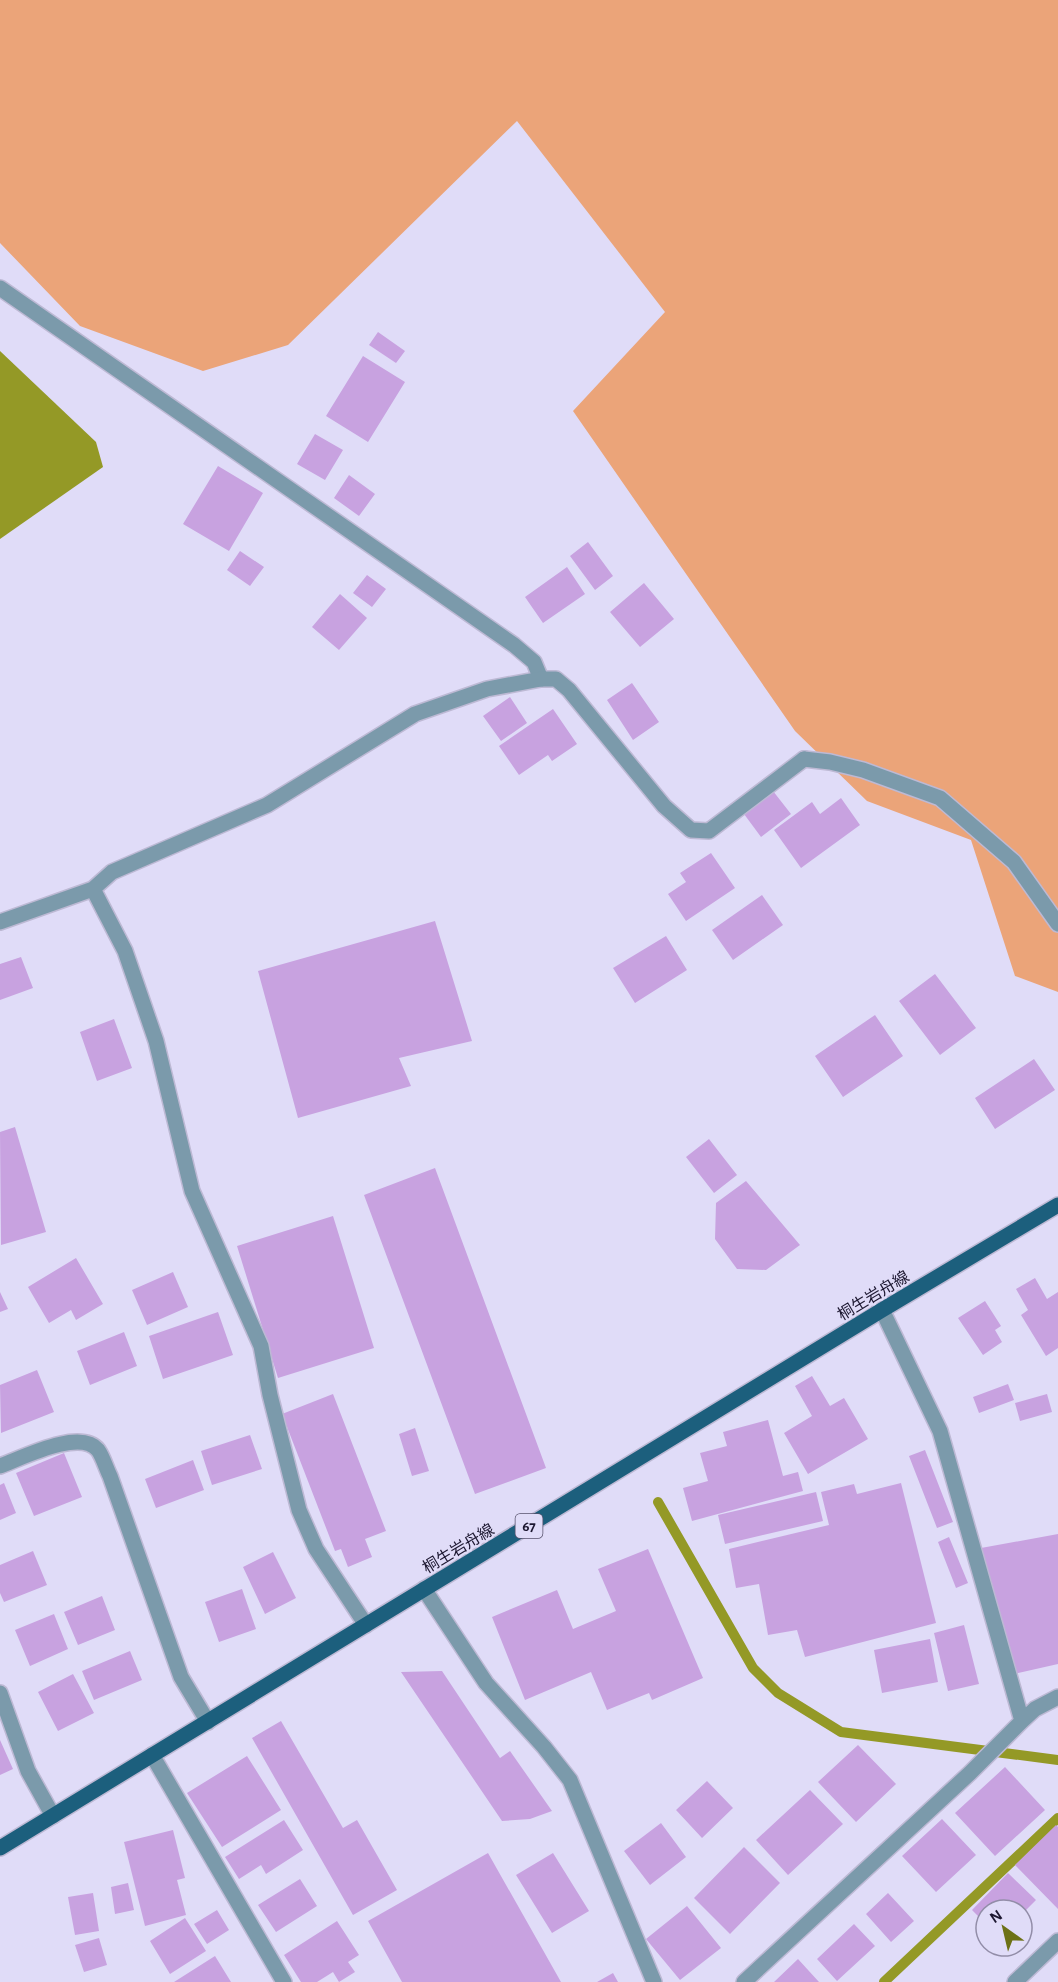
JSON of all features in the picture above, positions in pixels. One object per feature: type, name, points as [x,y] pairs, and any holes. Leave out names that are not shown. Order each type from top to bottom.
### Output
[{"type":"main road","name":"桐生岩舟線","points":[[0,1848],[1058,1205]]},
{"type":"street","points":[[0,288],[514,645],[534,662],[541,679]]},
{"type":"street","points":[[0,922],[93,889],[112,872],[267,805],[414,714],[487,689],[541,679],[556,680],[568,690],[664,806],[691,830],[709,831],[804,759],[830,762],[863,770],[940,798],[1014,862],[1058,924]]},
{"type":"street","points":[[93,889],[125,951],[156,1041],[192,1191],[261,1346],[270,1395],[299,1510],[316,1549],[366,1625]]},
{"type":"street","points":[[882,1310],[940,1431],[1022,1721]]},
{"type":"street","points":[[0,1466],[66,1442],[82,1441],[97,1449],[110,1476],[181,1677],[208,1722]]},
{"type":"street","points":[[424,1590],[486,1683],[544,1747],[570,1780],[654,1982]]},
{"type":"street","points":[[0,1693],[28,1771],[53,1816]]},
{"type":"street","points":[[744,1982],[970,1773],[1035,1709],[1058,1697]]},
{"type":"street","points":[[152,1755],[284,1982]]},
{"type":"street","points":[[1014,1982],[1058,1941]]},
{"type":"shaded area","points":[[0,0],[1058,0],[1058,992],[1015,976],[971,840],[867,801],[795,731],[573,411],[665,312],[517,121],[288,345],[203,371],[80,326],[0,243]]},
{"type":"shaded area","points":[[0,351],[96,442],[103,467],[0,539]]},
{"type":"building","points":[[378,332],[405,351],[396,363],[369,345]]},
{"type":"building","points":[[363,356],[405,382],[368,442],[326,416]]},
{"type":"building","points":[[315,434],[343,450],[325,480],[297,464]]},
{"type":"building","points":[[218,466],[263,493],[229,551],[183,524]]},
{"type":"building","points":[[349,475],[375,494],[359,516],[334,498]]},
{"type":"building","points":[[588,542],[613,576],[595,590],[570,556]]},
{"type":"building","points":[[240,551],[264,567],[250,586],[227,570]]},
{"type":"building","points":[[567,567],[585,594],[543,623],[525,597]]},
{"type":"building","points":[[367,575],[386,589],[372,607],[353,593]]},
{"type":"building","points":[[644,583],[674,619],[640,647],[610,612]]},
{"type":"building","points":[[340,594],[367,618],[339,650],[312,627]]},
{"type":"building","points":[[632,683],[659,722],[633,740],[607,700]]},
{"type":"building","points":[[510,697],[527,723],[501,741],[483,716]]},
{"type":"building","points":[[553,709],[577,744],[552,761],[548,755],[519,775],[499,746]]},
{"type":"building","points":[[773,791],[791,814],[761,837],[744,814]]},
{"type":"building","points":[[841,798],[860,825],[801,868],[774,830],[812,802],[820,814]]},
{"type":"building","points":[[711,853],[735,888],[686,921],[668,894],[686,882],[680,873]]},
{"type":"building","points":[[762,895],[783,925],[733,960],[712,930]]},
{"type":"building","points":[[435,921],[472,1041],[399,1058],[411,1086],[298,1118],[258,971]]},
{"type":"building","points":[[666,936],[687,970],[635,1003],[613,968]]},
{"type":"building","points":[[21,957],[33,988],[0,1000],[0,964]]},
{"type":"building","points":[[935,974],[976,1028],[940,1055],[899,1001]]},
{"type":"building","points":[[875,1015],[903,1056],[843,1097],[815,1056]]},
{"type":"building","points":[[114,1019],[132,1068],[97,1081],[80,1032]]},
{"type":"building","points":[[1034,1059],[1055,1090],[995,1129],[975,1098]]},
{"type":"building","points":[[15,1127],[46,1232],[1,1245],[0,1132]]},
{"type":"building","points":[[709,1139],[737,1175],[714,1193],[686,1157]]},
{"type":"building","points":[[435,1168],[546,1468],[475,1494],[364,1195]]},
{"type":"building","points":[[746,1181],[800,1245],[766,1270],[737,1269],[715,1239],[716,1203]]},
{"type":"building","points":[[333,1216],[374,1348],[278,1378],[237,1246]]},
{"type":"building","points":[[76,1258],[103,1304],[76,1320],[71,1310],[49,1323],[28,1287]]},
{"type":"building","points":[[173,1272],[188,1307],[147,1325],[132,1290]]},
{"type":"building","points":[[1035,1278],[1047,1299],[1058,1292],[1058,1348],[1046,1356],[1021,1315],[1028,1310],[1016,1289]]},
{"type":"building","points":[[0,1292],[8,1309],[0,1312]]},
{"type":"building","points":[[985,1301],[1001,1326],[995,1330],[1002,1342],[983,1355],[958,1318]]},
{"type":"building","points":[[218,1312],[233,1355],[163,1379],[149,1336]]},
{"type":"building","points":[[124,1332],[137,1366],[90,1385],[77,1351]]},
{"type":"building","points":[[37,1370],[54,1412],[1,1433],[0,1385]]},
{"type":"building","points":[[812,1376],[830,1406],[844,1398],[868,1439],[808,1474],[784,1433],[812,1416],[795,1386]]},
{"type":"building","points":[[1008,1384],[1014,1400],[979,1413],[973,1397]]},
{"type":"building","points":[[333,1394],[386,1531],[365,1539],[372,1557],[348,1567],[341,1549],[335,1551],[282,1414]]},
{"type":"building","points":[[1047,1394],[1052,1412],[1020,1421],[1015,1403]]},
{"type":"building","points":[[768,1420],[783,1476],[798,1472],[803,1491],[692,1521],[683,1488],[708,1481],[700,1453],[727,1446],[723,1432]]},
{"type":"building","points":[[415,1428],[429,1471],[412,1476],[399,1434]]},
{"type":"building","points":[[250,1435],[262,1469],[212,1485],[201,1451]]},
{"type":"building","points":[[925,1450],[953,1522],[937,1528],[909,1456]]},
{"type":"building","points":[[64,1453],[82,1497],[34,1516],[16,1473]]},
{"type":"building","points":[[193,1460],[204,1490],[156,1508],[145,1479]]},
{"type":"building","points":[[4,1483],[16,1513],[0,1520],[0,1485]]},
{"type":"building","points":[[901,1483],[936,1623],[805,1657],[797,1630],[768,1635],[759,1584],[736,1588],[729,1549],[829,1525],[821,1492],[854,1484],[857,1494]]},
{"type":"building","points":[[816,1492],[823,1521],[725,1544],[718,1515]]},
{"type":"building","points":[[1058,1534],[1058,1664],[1009,1675],[981,1548]]},
{"type":"building","points":[[949,1537],[968,1583],[956,1588],[938,1542]]},
{"type":"building","points":[[648,1549],[703,1678],[652,1700],[649,1693],[607,1710],[591,1672],[525,1700],[492,1617],[557,1590],[573,1629],[616,1611],[598,1569]]},
{"type":"building","points":[[33,1551],[47,1585],[4,1602],[0,1593],[0,1565]]},
{"type":"building","points":[[273,1552],[296,1598],[265,1614],[243,1567]]},
{"type":"building","points":[[242,1589],[256,1629],[219,1642],[205,1602]]},
{"type":"building","points":[[102,1596],[115,1630],[78,1645],[64,1612]]},
{"type":"building","points":[[54,1614],[68,1649],[30,1666],[15,1630]]},
{"type":"building","points":[[964,1625],[979,1684],[948,1691],[934,1633]]},
{"type":"building","points":[[930,1639],[938,1682],[882,1693],[874,1650]]},
{"type":"building","points":[[130,1651],[142,1680],[94,1700],[82,1671]]},
{"type":"building","points":[[442,1671],[500,1758],[510,1751],[552,1811],[530,1819],[502,1821],[401,1672]]},
{"type":"building","points":[[73,1674],[94,1713],[58,1731],[38,1692]]},
{"type":"building","points":[[281,1721],[343,1828],[357,1820],[397,1890],[353,1915],[252,1738]]},
{"type":"building","points":[[0,1740],[13,1769],[0,1775]]},
{"type":"building","points":[[858,1745],[896,1784],[856,1822],[818,1782]]},
{"type":"building","points":[[247,1756],[281,1810],[222,1847],[187,1793]]},
{"type":"building","points":[[1005,1767],[1045,1810],[995,1856],[955,1813]]},
{"type":"building","points":[[707,1781],[733,1808],[702,1838],[676,1810]]},
{"type":"building","points":[[810,1790],[843,1824],[788,1875],[756,1840]]},
{"type":"building","points":[[942,1819],[976,1855],[936,1892],[902,1856]]},
{"type":"building","points":[[284,1820],[303,1850],[266,1874],[261,1865],[239,1879],[225,1857]]},
{"type":"building","points":[[661,1823],[686,1857],[650,1885],[624,1851]]},
{"type":"building","points":[[1056,1825],[1058,1827],[1058,1909],[1015,1865]]},
{"type":"building","points":[[173,1830],[185,1878],[177,1880],[186,1915],[145,1926],[124,1842]]},
{"type":"building","points":[[744,1847],[780,1883],[730,1934],[694,1898]]},
{"type":"building","points":[[488,1853],[561,1982],[402,1982],[368,1921]]},
{"type":"building","points":[[553,1853],[589,1911],[552,1933],[516,1875]]},
{"type":"building","points":[[1008,1873],[1034,1898],[984,1898]]},
{"type":"building","points":[[300,1879],[317,1906],[276,1932],[258,1905]]},
{"type":"building","points":[[128,1883],[134,1910],[115,1914],[111,1887]]},
{"type":"building","points":[[93,1893],[99,1931],[75,1935],[68,1897]]},
{"type":"building","points":[[888,1893],[914,1921],[891,1942],[866,1914]]},
{"type":"building","points":[[687,1906],[721,1948],[680,1980],[646,1939]]},
{"type":"building","points":[[217,1910],[229,1930],[207,1944],[194,1924]]},
{"type":"building","points":[[185,1918],[206,1951],[170,1974],[150,1941]]},
{"type":"building","points":[[337,1921],[359,1955],[348,1962],[355,1972],[339,1982],[333,1972],[317,1982],[301,1982],[284,1955]]},
{"type":"building","points":[[854,1924],[875,1946],[837,1981],[817,1959]]},
{"type":"building","points":[[99,1938],[107,1965],[84,1972],[75,1945]]},
{"type":"building","points":[[215,1956],[231,1982],[174,1982]]},
{"type":"building","points":[[798,1959],[819,1982],[774,1982]]},
{"type":"building","points":[[613,1973],[618,1982],[597,1982]]},
{"type":"waterway","points":[[658,1502],[753,1668],[778,1693],[841,1732],[1058,1760]]},
{"type":"waterway","points":[[884,1982],[1058,1818]]}]
